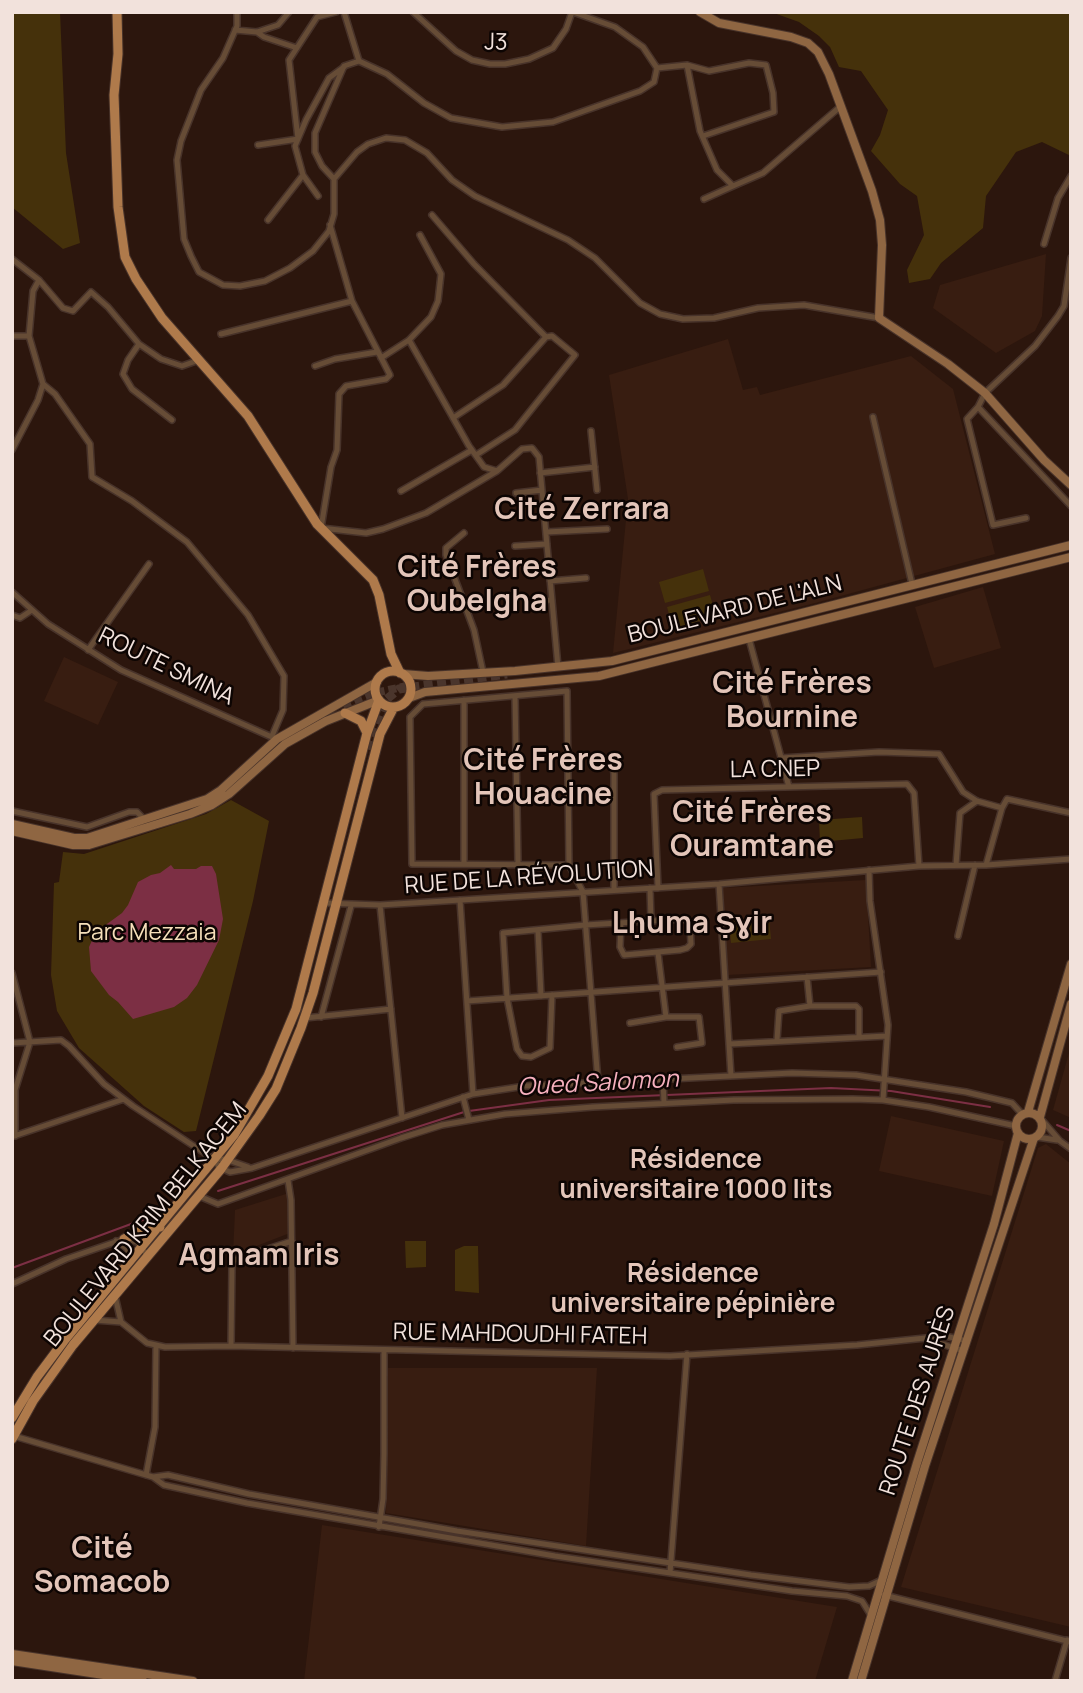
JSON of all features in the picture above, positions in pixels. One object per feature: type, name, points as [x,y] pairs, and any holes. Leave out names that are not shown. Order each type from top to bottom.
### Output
[{"type":"main road","points":[[117,12],[118,54],[114,95],[117,193],[120,235],[125,257],[162,318],[248,416],[303,505],[321,528],[373,580],[379,595],[391,654],[411,685],[409,698],[403,705],[394,707],[384,705],[376,691],[377,682],[388,668],[391,654]]},
{"type":"main road","points":[[385,673],[402,673]]},
{"type":"main road","name":"BOULEVARD KRIM BELKACEM","points":[[13,1438],[49,1378],[115,1296],[159,1227],[244,1121],[281,1050],[296,1009],[367,733],[379,700]]},
{"type":"main road","name":"BOULEVARD KRIM BELKACEM","points":[[12,1418],[22,1399],[58,1350],[133,1259],[146,1251],[199,1196],[224,1165],[276,1089],[305,1018],[380,734],[394,707]]},
{"type":"main road","points":[[345,713],[361,722],[367,733]]},
{"type":"main road","points":[[120,1240],[159,1227]]},
{"type":"street","points":[[237,12],[235,30],[223,58],[201,90],[181,141],[177,160],[182,226],[199,272],[223,285],[240,286],[265,281],[290,268],[313,251],[330,225],[334,214],[334,179],[357,152],[368,144],[386,138],[405,140],[427,153],[452,180],[475,196],[568,240],[595,258],[640,303],[660,314],[683,319],[714,318],[758,309],[804,305],[879,318],[985,393],[1044,460],[1071,485]]},
{"type":"street","points":[[235,30],[257,32],[278,24],[289,12]]},
{"type":"street","points":[[298,139],[289,60],[317,17],[336,12]]},
{"type":"street","points":[[344,12],[359,61]]},
{"type":"street","name":"J3","points":[[413,12],[449,45],[472,60],[505,64],[553,48],[566,29],[573,12]]},
{"type":"street","points":[[318,196],[303,174],[295,146],[329,78],[344,66],[359,61],[387,74],[424,103],[451,118],[502,127],[554,122],[640,91],[654,82],[657,68],[643,47],[615,27],[573,12]]},
{"type":"street","points":[[700,12],[719,23],[808,43],[818,52],[873,191],[880,220],[882,245],[879,318]]},
{"type":"street","points":[[257,32],[297,48]]},
{"type":"street","points":[[657,68],[687,65],[709,71],[749,63],[765,65],[773,93],[774,112],[703,136]]},
{"type":"street","points":[[687,65],[703,136],[717,170],[733,186]]},
{"type":"street","points":[[334,179],[322,166],[315,152],[315,133],[344,66]]},
{"type":"street","points":[[704,199],[764,173],[841,106]]},
{"type":"street","points":[[258,145],[298,139]]},
{"type":"street","points":[[268,220],[303,174]]},
{"type":"street","points":[[1044,244],[1058,198],[1071,176]]},
{"type":"street","points":[[432,215],[474,264],[546,337]]},
{"type":"street","points":[[330,225],[352,301],[390,375],[386,380],[346,386],[339,394],[337,450],[331,467],[321,528],[366,533],[426,513],[497,471],[522,449],[533,448],[539,457],[558,668]]},
{"type":"street","points":[[315,366],[335,359],[379,355],[409,340],[430,317],[438,301],[440,274],[421,235]]},
{"type":"street","points":[[1026,518],[993,525],[967,419],[978,407],[985,393],[1035,346],[1064,306],[1071,258]]},
{"type":"street","points":[[12,259],[39,279],[63,308],[73,311],[91,292],[108,307],[139,344],[161,359],[182,366],[199,360]]},
{"type":"street","points":[[12,450],[38,400],[43,384],[29,336],[33,291],[39,279]]},
{"type":"street","points":[[221,334],[352,301]]},
{"type":"street","points":[[1064,306],[1071,313]]},
{"type":"street","points":[[12,336],[29,336]]},
{"type":"street","points":[[401,491],[515,430],[575,355],[552,336],[546,337],[503,385],[453,418]]},
{"type":"street","points":[[409,340],[474,453],[484,467],[497,471]]},
{"type":"street","points":[[139,344],[128,360],[123,374],[132,389],[172,420]]},
{"type":"street","points":[[43,384],[55,394],[90,444],[92,477],[132,501],[187,542],[248,615],[284,676],[283,710],[274,738]]},
{"type":"street","points":[[978,407],[1071,506]]},
{"type":"street","points":[[873,417],[912,584]]},
{"type":"street","points":[[591,430],[597,491]]},
{"type":"street","points":[[540,474],[595,467]]},
{"type":"street","points":[[516,493],[542,490]]},
{"type":"street","points":[[546,532],[607,529]]},
{"type":"street","points":[[464,533],[446,548],[446,555],[474,630],[483,673]]},
{"type":"street","points":[[515,546],[547,544]]},
{"type":"street","name":"BOULEVARD DE L'ALN","points":[[402,673],[428,676],[483,673],[612,661],[1071,545]]},
{"type":"street","name":"BOULEVARD DE L'ALN","points":[[409,698],[425,692],[599,676],[1071,557]]},
{"type":"street","points":[[88,650],[149,564]]},
{"type":"street","points":[[550,581],[586,578]]},
{"type":"street","name":"ROUTE SMINA","points":[[12,592],[48,624],[121,670],[274,738]]},
{"type":"street","points":[[527,601],[552,600]]},
{"type":"street","points":[[12,615],[20,618],[32,610]]},
{"type":"street","points":[[748,639],[789,787]]},
{"type":"street","points":[[568,679],[569,864],[583,892],[598,1083]]},
{"type":"street","points":[[88,841],[214,794],[274,738],[377,682]]},
{"type":"street","points":[[567,691],[423,704],[410,717],[412,864],[569,864]]},
{"type":"street","points":[[515,696],[518,864]]},
{"type":"street","points":[[12,826],[88,841],[212,805],[229,794],[285,744],[345,713],[379,700]]},
{"type":"street","points":[[464,700],[464,864]]},
{"type":"street","points":[[781,758],[915,751],[939,754],[963,792],[976,801],[1002,808]]},
{"type":"street","points":[[612,755],[614,890]]},
{"type":"street","name":"LA CNEP","points":[[658,888],[654,794],[662,790],[907,785],[914,793],[919,866]]},
{"type":"street","points":[[986,865],[1007,799],[1071,813]]},
{"type":"street","points":[[956,865],[960,813],[976,801]]},
{"type":"street","points":[[12,811],[87,827],[130,812],[137,812],[145,820]]},
{"type":"street","points":[[87,827],[88,841]]},
{"type":"street","name":"RUE DE LA RÉVOLUTION","points":[[324,903],[380,905],[719,884],[919,866],[1071,859]]},
{"type":"street","points":[[958,936],[975,865]]},
{"type":"street","points":[[869,870],[870,901],[887,1036],[883,1100]]},
{"type":"street","points":[[719,884],[731,1076]]},
{"type":"street","points":[[650,888],[652,921]]},
{"type":"street","points":[[460,900],[473,1094]]},
{"type":"street","points":[[380,905],[402,1118]]},
{"type":"street","points":[[321,1017],[351,906]]},
{"type":"street","points":[[552,995],[550,1048],[531,1057],[523,1056],[517,1049],[508,998],[503,933],[585,925],[685,919],[691,925],[691,944],[687,948],[658,953],[621,953],[621,923]]},
{"type":"street","points":[[538,931],[541,996]]},
{"type":"street","points":[[658,953],[660,987],[666,1017]]},
{"type":"street","points":[[1017,1130],[1018,1119],[1025,1113],[1071,964]]},
{"type":"street","points":[[467,1001],[881,972]]},
{"type":"street","points":[[12,973],[30,1042],[15,1090],[14,1136],[124,1099]]},
{"type":"street","points":[[807,977],[810,1006]]},
{"type":"street","points":[[1035,1137],[1043,1128],[1041,1119],[1071,1004]]},
{"type":"street","points":[[777,1040],[779,1011],[810,1006],[856,1006],[859,1009],[859,1037]]},
{"type":"street","points":[[305,1018],[391,1009]]},
{"type":"street","points":[[630,1023],[666,1017],[699,1017],[702,1043],[677,1046]]},
{"type":"street","points":[[729,1044],[887,1036]]},
{"type":"street","points":[[12,1043],[61,1041],[69,1046],[104,1084],[224,1165],[230,1172],[252,1168],[464,1100],[473,1094],[525,1086],[662,1082],[805,1073],[885,1079],[966,1092],[1012,1103],[1025,1113],[1041,1119],[1059,1141],[1071,1149]]},
{"type":"street","points":[[662,1082],[664,1101]]},
{"type":"street","points":[[464,1100],[469,1119]]},
{"type":"street","points":[[199,1196],[218,1204],[401,1138],[469,1119],[664,1101],[883,1100],[929,1107],[1017,1130],[1025,1138],[1059,1141]]},
{"type":"street","name":"ROUTE DES AURÈS","points":[[861,1681],[890,1570],[963,1340],[1017,1130]]},
{"type":"street","name":"ROUTE DES AURÈS","points":[[963,1340],[1035,1137]]},
{"type":"street","points":[[215,1160],[224,1165],[252,1168]]},
{"type":"street","points":[[288,1180],[291,1200],[293,1348]]},
{"type":"street","points":[[12,1284],[66,1259],[120,1240],[133,1240],[146,1251]]},
{"type":"street","points":[[120,1240],[133,1259]]},
{"type":"street","points":[[232,1346],[234,1260],[292,1241]]},
{"type":"street","points":[[94,1320],[121,1322],[115,1296]]},
{"type":"street","name":"RUE MAHDOUDHI FATEH","points":[[121,1322],[148,1343],[165,1347],[687,1354],[857,1345],[948,1336],[963,1340]]},
{"type":"street","name":"RUE MAHDOUDHI FATEH","points":[[926,1339],[960,1350]]},
{"type":"street","points":[[149,1476],[155,1427],[156,1345]]},
{"type":"street","points":[[379,1527],[384,1453],[384,1350]]},
{"type":"street","points":[[670,1573],[687,1354]]},
{"type":"street","points":[[13,1438],[149,1476],[164,1485],[247,1503],[579,1560],[792,1591],[847,1596],[862,1601],[872,1617]]},
{"type":"street","points":[[149,1476],[168,1475],[249,1494],[672,1563],[849,1587],[869,1586],[882,1580]]},
{"type":"street","points":[[579,1560],[580,1549]]},
{"type":"street","name":"ROUTE DES AURÈS","points":[[852,1681],[872,1617],[883,1595],[882,1580],[890,1570]]},
{"type":"street","points":[[847,1596],[849,1587]]},
{"type":"street","points":[[883,1595],[1069,1641],[1055,1681]]},
{"type":"street","points":[[12,1654],[193,1681]]},
{"type":"street","points":[[12,1661],[143,1681]]},
{"type":"shaded area","points":[[1046,254],[1042,316],[1035,331],[996,353],[933,308],[940,285]]},
{"type":"shaded area","points":[[728,339],[743,390],[757,387],[760,395],[911,356],[953,389],[995,554],[815,603],[613,653],[628,499],[609,375]]},
{"type":"shaded area","points":[[983,587],[1001,648],[934,668],[915,607]]},
{"type":"shaded area","points":[[64,657],[118,682],[98,725],[44,701]]},
{"type":"shaded area","points":[[171,865],[174,869],[212,866],[216,874],[223,919],[219,940],[197,985],[187,998],[174,1007],[133,1019],[109,995],[91,971],[89,947],[96,932],[122,913],[138,882]]},
{"type":"shaded area","points":[[866,880],[871,967],[727,975],[722,888]]},
{"type":"shaded area","points":[[1071,1046],[1071,1118],[1053,1110]]},
{"type":"shaded area","points":[[891,1116],[1004,1141],[992,1196],[879,1171]]},
{"type":"shaded area","points":[[1046,1144],[1071,1164],[1071,1627],[901,1587],[1038,1148]]},
{"type":"shaded area","points":[[289,1193],[290,1233],[233,1255],[235,1210]]},
{"type":"shaded area","points":[[388,1368],[597,1368],[586,1546],[386,1513]]},
{"type":"shaded area","points":[[322,1525],[837,1607],[815,1681],[304,1681]]},
{"type":"green space","points":[[12,12],[60,12],[66,153],[80,243],[63,249],[12,207]]},
{"type":"green space","points":[[771,12],[1071,12],[1071,156],[1042,142],[1016,152],[986,196],[983,228],[941,263],[930,279],[909,283],[907,270],[924,235],[917,196],[900,184],[871,151],[880,135],[888,110],[861,71],[839,67],[830,47],[819,36],[799,22]]},
{"type":"green space","points":[[703,569],[709,591],[665,603],[659,582]]},
{"type":"green space","points":[[710,595],[716,616],[673,629],[667,607]]},
{"type":"green space","name":"Parc Mezzaia","points":[[231,800],[269,821],[253,901],[196,1131],[184,1132],[144,1106],[79,1048],[57,1011],[51,975],[54,883],[59,882],[63,852],[84,854],[206,814]]},
{"type":"green space","points":[[862,817],[863,838],[820,842],[819,820]]},
{"type":"green space","points":[[769,918],[771,939],[731,943],[729,921]]},
{"type":"green space","points":[[405,1241],[426,1241],[426,1267],[406,1268]]},
{"type":"green space","points":[[464,1246],[478,1246],[479,1293],[455,1291],[455,1250]]},
{"type":"waterway","name":"Oued Salomon","points":[[469,1111],[549,1100],[831,1088],[891,1091],[990,1107]]},
{"type":"waterway","name":"Oued Salomon","points":[[218,1191],[464,1112]]},
{"type":"waterway","name":"Oued Salomon","points":[[1057,1125],[1071,1131]]},
{"type":"waterway","name":"Oued Salomon","points":[[12,1268],[158,1214]]},
{"type":"tunnel","points":[[367,749],[387,699],[399,689],[507,674]]},
{"type":"tunnel","points":[[343,705],[370,694],[407,686]]},
{"type":"district","name":"Cité Zerrara","points":[[582,511]]},
{"type":"district","name":"Cité Frères Oubelgha","points":[[477,586]]},
{"type":"district","name":"Cité Frères Bournine","points":[[792,702]]},
{"type":"district","name":"Cité Frères Houacine","points":[[543,779]]},
{"type":"district","name":"Cité Frères Ouramtane","points":[[752,831]]},
{"type":"district","name":"Lḥuma Ṣɣir","points":[[692,925]]},
{"type":"district","name":"Résidence universitaire 1000 lits","points":[[696,1176]]},
{"type":"district","name":"Agmam Iris","points":[[259,1257]]},
{"type":"district","name":"Résidence universitaire pépinière","points":[[693,1290]]},
{"type":"district","name":"Cité Somacob","points":[[102,1567]]}]
